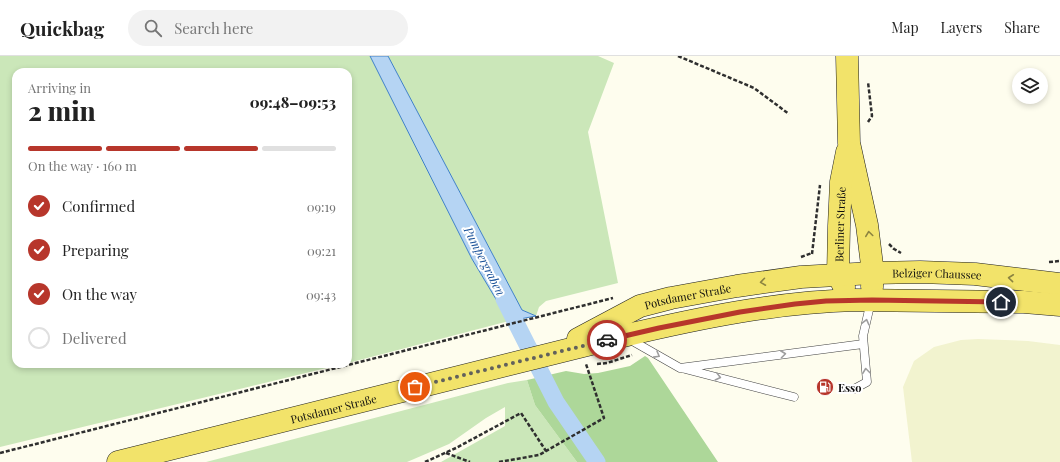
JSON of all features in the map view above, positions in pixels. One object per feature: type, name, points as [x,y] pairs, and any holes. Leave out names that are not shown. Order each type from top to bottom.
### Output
[{"type":"main road","name":"Berliner Straße","points":[[847,56],[849,143],[867,225],[873,273],[863,300],[844,288],[838,274],[841,182],[849,143]]},
{"type":"main road","name":"Belziger Chaussee","points":[[838,274],[904,272],[975,274],[1060,284]]},
{"type":"main road","name":"Potsdamer Straße","points":[[549,355],[640,306],[671,298],[737,286],[801,277],[838,274]]},
{"type":"main road","name":"Potsdamer Straße","points":[[118,462],[517,362],[686,322],[795,304],[863,300]]},
{"type":"main road","points":[[863,300],[1024,302],[1060,305]]},
{"type":"lane","points":[[854,389],[867,382],[863,344],[863,300]]},
{"type":"lane","points":[[623,336],[680,368],[794,397]]},
{"type":"lane","points":[[680,368],[863,344]]},
{"type":"path","points":[[678,56],[754,88],[789,114]]},
{"type":"path","points":[[352,364],[539,316]]},
{"type":"path","points":[[499,462],[539,455],[604,418],[586,364],[607,363],[649,350]]},
{"type":"path","points":[[0,453],[335,368]]},
{"type":"path","points":[[425,462],[521,413],[546,451]]},
{"type":"path","points":[[445,453],[470,462]]},
{"type":"green space","points":[[0,56],[370,56],[472,259],[509,321],[352,362],[352,68],[12,68],[12,368],[326,368],[0,447]]},
{"type":"green space","points":[[388,56],[598,56],[614,63],[588,132],[618,283],[546,301],[539,307],[536,316],[522,310]]},
{"type":"green space","points":[[978,339],[1028,341],[1060,345],[1060,462],[912,462],[903,387],[914,361],[934,347],[961,340]]},
{"type":"green space","points":[[645,356],[648,358],[718,462],[577,462],[535,405],[527,380],[566,371],[584,374],[598,373],[630,366]]},
{"type":"green space","points":[[527,380],[535,405],[577,462],[441,462],[505,426],[505,407],[486,418],[449,444],[407,462],[206,462],[508,383]]},
{"type":"water","points":[[370,56],[388,56],[522,310],[536,316],[509,321],[472,259]]},
{"type":"waterway","name":"Pumpergraben","points":[[504,299],[556,402],[597,462]]},
{"type":"way so far","points":[[415,387],[607,340]]},
{"type":"place","name":"Esso","points":[[825,387]]},
{"type":"route","points":[[607,340],[686,322],[740,312],[826,301],[872,300],[1001,302]]}]
